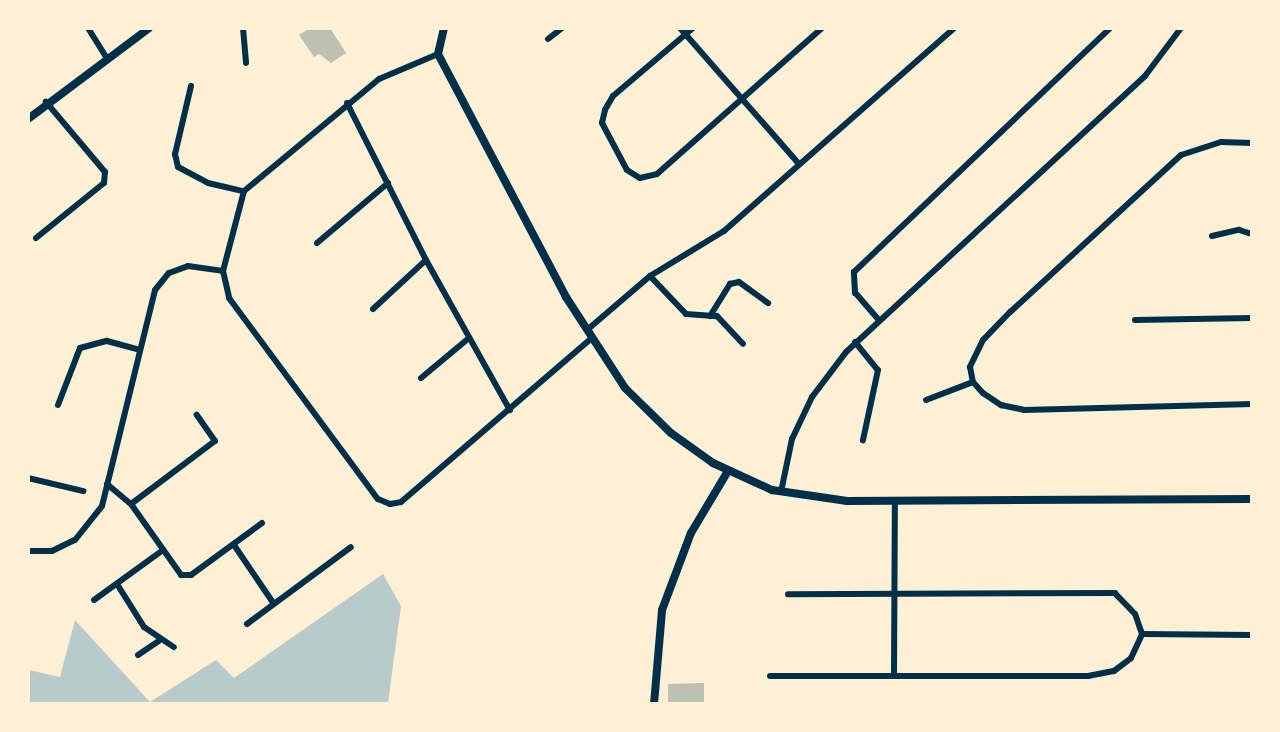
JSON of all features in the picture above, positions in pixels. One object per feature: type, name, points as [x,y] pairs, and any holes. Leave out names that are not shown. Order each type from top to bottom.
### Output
[{"type":"street","points":[[88,28],[107,59]]},
{"type":"street","points":[[28,118],[46,102],[149,28]]},
{"type":"street","points":[[243,28],[246,63]]},
{"type":"street","points":[[444,28],[438,54],[587,330],[625,388],[671,433],[713,463],[781,492],[895,501],[1251,499]]},
{"type":"street","points":[[548,39],[562,28]]},
{"type":"street","points":[[680,28],[799,164]]},
{"type":"street","points":[[693,28],[613,96],[604,110],[602,123],[627,170],[640,178],[657,174],[740,97],[822,28]]},
{"type":"street","points":[[587,330],[650,276],[724,231],[954,28]]},
{"type":"street","points":[[878,319],[855,293],[854,272],[1110,28]]},
{"type":"street","points":[[781,492],[792,439],[812,397],[855,342],[1144,76],[1180,29]]},
{"type":"street","points":[[438,54],[401,67],[347,104],[244,191],[223,271],[229,298],[378,499],[401,502],[592,338]]},
{"type":"street","points":[[190,86],[175,154],[178,167],[208,183],[244,191]]},
{"type":"street","points":[[36,238],[104,183],[105,172],[46,102]]},
{"type":"street","points":[[347,104],[426,260],[510,410]]},
{"type":"street","points":[[973,382],[974,353],[983,340],[1181,155],[1221,142],[1251,143]]},
{"type":"street","points":[[317,243],[388,183]]},
{"type":"street","points":[[1212,236],[1239,230],[1251,234]]},
{"type":"street","points":[[373,309],[426,260]]},
{"type":"street","points":[[28,551],[52,551],[75,540],[102,506],[155,290],[169,273],[188,266],[223,271]]},
{"type":"street","points":[[650,276],[686,314],[717,316],[743,344]]},
{"type":"street","points":[[710,316],[730,284],[739,282],[768,303]]},
{"type":"street","points":[[1134,320],[1251,318]]},
{"type":"street","points":[[420,378],[469,338]]},
{"type":"street","points":[[58,405],[80,348],[107,341],[140,350]]},
{"type":"street","points":[[855,342],[878,370],[863,440]]},
{"type":"street","points":[[926,400],[973,382]]},
{"type":"street","points":[[973,382],[1001,405],[1024,410],[1251,405]]},
{"type":"street","points":[[131,504],[215,441],[196,415]]},
{"type":"street","points":[[654,704],[662,610],[691,533],[728,471]]},
{"type":"street","points":[[28,478],[83,491]]},
{"type":"street","points":[[106,484],[131,504],[181,575],[191,575],[262,523]]},
{"type":"street","points":[[894,674],[895,501]]},
{"type":"street","points":[[234,545],[274,604]]},
{"type":"street","points":[[247,624],[351,546]]},
{"type":"street","points":[[94,600],[163,550]]},
{"type":"street","points":[[117,584],[159,640],[174,647]]},
{"type":"street","points":[[770,676],[894,674],[1088,676],[1114,671],[1131,658],[1142,634],[1135,614],[1115,593],[788,594]]},
{"type":"street","points":[[1142,634],[1251,634]]},
{"type":"street","points":[[138,655],[159,640]]},
{"type":"shaded area","points":[[383,574],[401,606],[388,703],[29,703],[29,670],[60,677],[75,620],[150,702],[216,660],[234,678]]},
{"type":"building","points":[[310,28],[330,28],[346,53],[331,63],[319,54],[314,57],[299,35]]},
{"type":"building","points":[[704,683],[704,703],[668,702],[668,684]]}]
